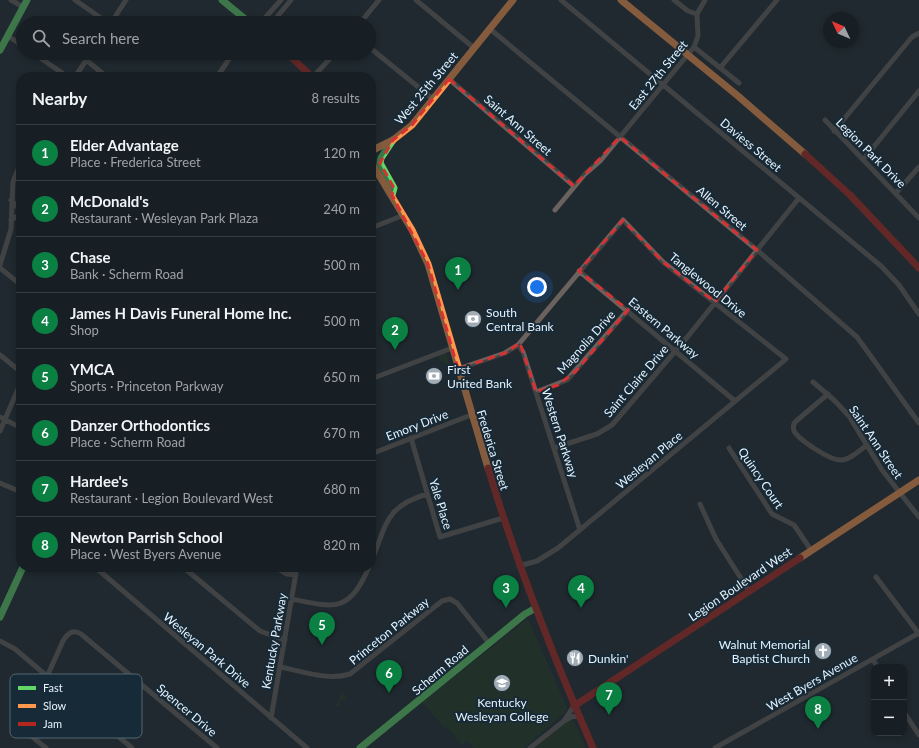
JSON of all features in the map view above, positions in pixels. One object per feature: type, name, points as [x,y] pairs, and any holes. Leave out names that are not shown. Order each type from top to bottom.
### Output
[{"type":"street","points":[[11,0],[25,3],[18,16]]},
{"type":"street","points":[[75,0],[99,16]]},
{"type":"street","points":[[114,16],[126,0]]},
{"type":"street","points":[[222,0],[241,16]]},
{"type":"street","points":[[267,16],[281,0]]},
{"type":"street","points":[[278,16],[291,0]]},
{"type":"street","points":[[366,16],[379,0]]},
{"type":"street","points":[[416,0],[474,48]]},
{"type":"street","name":"West 25th Street","points":[[376,148],[393,140],[412,125],[513,0]]},
{"type":"street","name":"Daviess Street","points":[[561,0],[894,278],[919,314]]},
{"type":"street","points":[[621,0],[825,170],[883,227],[919,268]]},
{"type":"street","points":[[674,0],[688,11],[697,14],[705,0]]},
{"type":"street","points":[[720,68],[777,0]]},
{"type":"street","name":"East 27th Street","points":[[555,210],[574,186],[601,160],[694,47],[698,36],[697,14]]},
{"type":"street","points":[[0,50],[16,20]]},
{"type":"street","name":"Allen Street","points":[[490,29],[757,250],[857,337],[919,423]]},
{"type":"street","points":[[834,131],[912,37],[919,32]]},
{"type":"street","points":[[8,36],[16,41]]},
{"type":"street","points":[[694,47],[739,83]]},
{"type":"street","points":[[376,53],[432,99]]},
{"type":"street","points":[[43,60],[61,72]]},
{"type":"street","points":[[78,72],[86,60],[101,72]]},
{"type":"street","points":[[220,72],[228,60]]},
{"type":"street","points":[[295,60],[308,72]]},
{"type":"street","points":[[318,72],[329,60]]},
{"type":"street","name":"Saint Ann Street","points":[[449,79],[574,186]]},
{"type":"street","points":[[863,160],[919,91]]},
{"type":"street","name":"Legion Park Drive","points":[[825,120],[919,218]]},
{"type":"street","points":[[392,195],[394,188],[380,163],[381,158],[393,140]]},
{"type":"street","points":[[896,193],[919,167]]},
{"type":"street","name":"Frederica Street","points":[[376,170],[404,215],[428,264],[471,415],[519,566],[534,609],[593,748]]},
{"type":"street","points":[[0,265],[9,238],[11,200],[13,182],[16,174]]},
{"type":"street","name":"Saint Claire Drive","points":[[554,448],[608,429],[621,416],[676,351],[799,198]]},
{"type":"street","points":[[11,200],[16,206]]},
{"type":"street","points":[[376,226],[404,215]]},
{"type":"street","points":[[11,220],[16,216]]},
{"type":"street","name":"Tanglewood Drive","points":[[579,271],[623,220],[663,262],[715,302],[744,328],[786,359]]},
{"type":"street","points":[[0,268],[16,281]]},
{"type":"street","points":[[458,369],[505,354],[518,345],[579,271]]},
{"type":"street","name":"Eastern Parkway","points":[[579,271],[628,310],[735,401]]},
{"type":"street","name":"Magnolia Drive","points":[[536,392],[567,380],[628,310]]},
{"type":"street","name":"Western Parkway","points":[[518,345],[523,352],[580,530]]},
{"type":"street","points":[[376,377],[452,348]]},
{"type":"street","points":[[0,355],[16,368]]},
{"type":"street","name":"Wesleyan Place","points":[[519,566],[547,556],[786,359]]},
{"type":"street","name":"Saint Ann Street","points":[[813,382],[828,394],[849,416],[882,470],[919,517]]},
{"type":"street","points":[[0,431],[2,418],[16,391]]},
{"type":"street","points":[[828,394],[795,422],[793,426],[796,433],[813,447],[838,460],[846,459],[867,445]]},
{"type":"street","name":"Emory Drive","points":[[376,452],[471,415]]},
{"type":"street","points":[[2,418],[16,425]]},
{"type":"street","name":"Yale Place","points":[[411,438],[440,537],[503,518]]},
{"type":"street","name":"Quincy Court","points":[[729,448],[772,514],[794,525],[812,550]]},
{"type":"street","name":"Legion Boulevard West","points":[[574,706],[919,480]]},
{"type":"street","points":[[0,483],[16,490]]},
{"type":"street","points":[[376,550],[387,522],[393,512],[405,502],[427,494]]},
{"type":"street","points":[[700,504],[716,539],[749,591]]},
{"type":"street","points":[[0,617],[21,572]]},
{"type":"street","name":"Wesleyan Park Drive","points":[[101,572],[307,748]]},
{"type":"street","points":[[190,572],[260,631],[285,640]]},
{"type":"street","points":[[284,572],[296,575]]},
{"type":"street","name":"Kentucky Parkway","points":[[271,718],[296,572]]},
{"type":"street","points":[[292,599],[325,606],[338,604],[356,591],[366,572]]},
{"type":"street","points":[[876,577],[919,633]]},
{"type":"street","name":"Princeton Parkway","points":[[280,667],[329,676],[343,677],[350,674],[442,601],[450,599],[458,603],[489,643]]},
{"type":"street","name":"Scherm Road","points":[[360,748],[525,614],[534,609]]},
{"type":"street","name":"Spencer Drive","points":[[48,674],[69,632],[77,632],[128,674]]},
{"type":"street","name":"West Byers Avenue","points":[[715,748],[726,745],[919,633]]},
{"type":"street","points":[[0,641],[15,649],[45,674]]},
{"type":"street","points":[[872,659],[875,664]]},
{"type":"street","name":"Spencer Drive","points":[[142,686],[217,748]]},
{"type":"street","points":[[564,721],[574,706]]},
{"type":"street","points":[[530,748],[564,721],[571,717],[579,716]]},
{"type":"street","points":[[907,717],[919,735]]},
{"type":"street","points":[[34,738],[46,748]]},
{"type":"street","points":[[120,738],[132,748]]},
{"type":"highlighted area","points":[[449,79],[574,186],[620,137],[757,250],[715,302],[663,262],[623,220],[579,271],[628,310],[575,372],[558,385],[536,392],[520,343],[505,353],[458,369],[428,264],[392,195],[394,188],[380,163],[393,140],[412,125]]},
{"type":"green space","points":[[446,353],[451,370],[449,370],[446,364],[439,360],[438,355]]},
{"type":"green space","name":"Kentucky Wesleyan College","points":[[528,619],[567,708],[565,712],[524,748],[474,748],[467,741],[462,745],[447,727],[445,728],[422,702]]},
{"type":"green space","points":[[342,691],[346,699],[340,701],[340,705],[335,707],[335,704],[338,704]]},
{"type":"green space","points":[[569,719],[574,722],[586,748],[535,748]]},
{"type":"traffic: fast","points":[[18,16],[27,0]]},
{"type":"traffic: fast","points":[[222,0],[241,16]]},
{"type":"traffic: fast","points":[[0,50],[16,20]]},
{"type":"traffic: fast","points":[[392,195],[394,188],[380,163],[381,158],[393,140]]},
{"type":"traffic: fast","points":[[0,617],[21,572]]},
{"type":"traffic: fast","points":[[360,748],[525,614],[534,609]]},
{"type":"traffic: slow","points":[[376,148],[393,140],[412,125],[513,0]]},
{"type":"traffic: slow","points":[[621,0],[738,96],[805,154]]},
{"type":"traffic: slow","points":[[376,170],[412,230],[428,264],[488,468]]},
{"type":"traffic: slow","points":[[800,558],[919,480]]},
{"type":"traffic: jam","points":[[294,60],[307,72]]},
{"type":"traffic: jam","points":[[805,154],[850,195],[919,268]]},
{"type":"traffic: jam","points":[[488,468],[511,540],[536,610],[593,748]]},
{"type":"traffic: jam","points":[[574,706],[800,558]]},
{"type":"place","name":"Elder Advantage","points":[[458,290]]},
{"type":"place","name":"South Central Bank","points":[[473,319]]},
{"type":"place","name":"McDonald's","points":[[395,350]]},
{"type":"place","name":"First United Bank","points":[[434,376]]},
{"type":"place","name":"Chase","points":[[506,608]]},
{"type":"place","name":"James H Davis Funeral Home Inc.","points":[[581,608]]},
{"type":"place","name":"YMCA","points":[[322,645]]},
{"type":"place","name":"Walnut Memorial Baptist Church","points":[[823,651]]},
{"type":"place","name":"Dunkin'","points":[[575,658]]},
{"type":"place","name":"Kentucky Wesleyan College","points":[[502,683]]},
{"type":"place","name":"Danzer Orthodontics","points":[[389,693]]},
{"type":"place","name":"Hardee's","points":[[609,715]]},
{"type":"place","name":"Newton Parrish School","points":[[818,729]]}]
